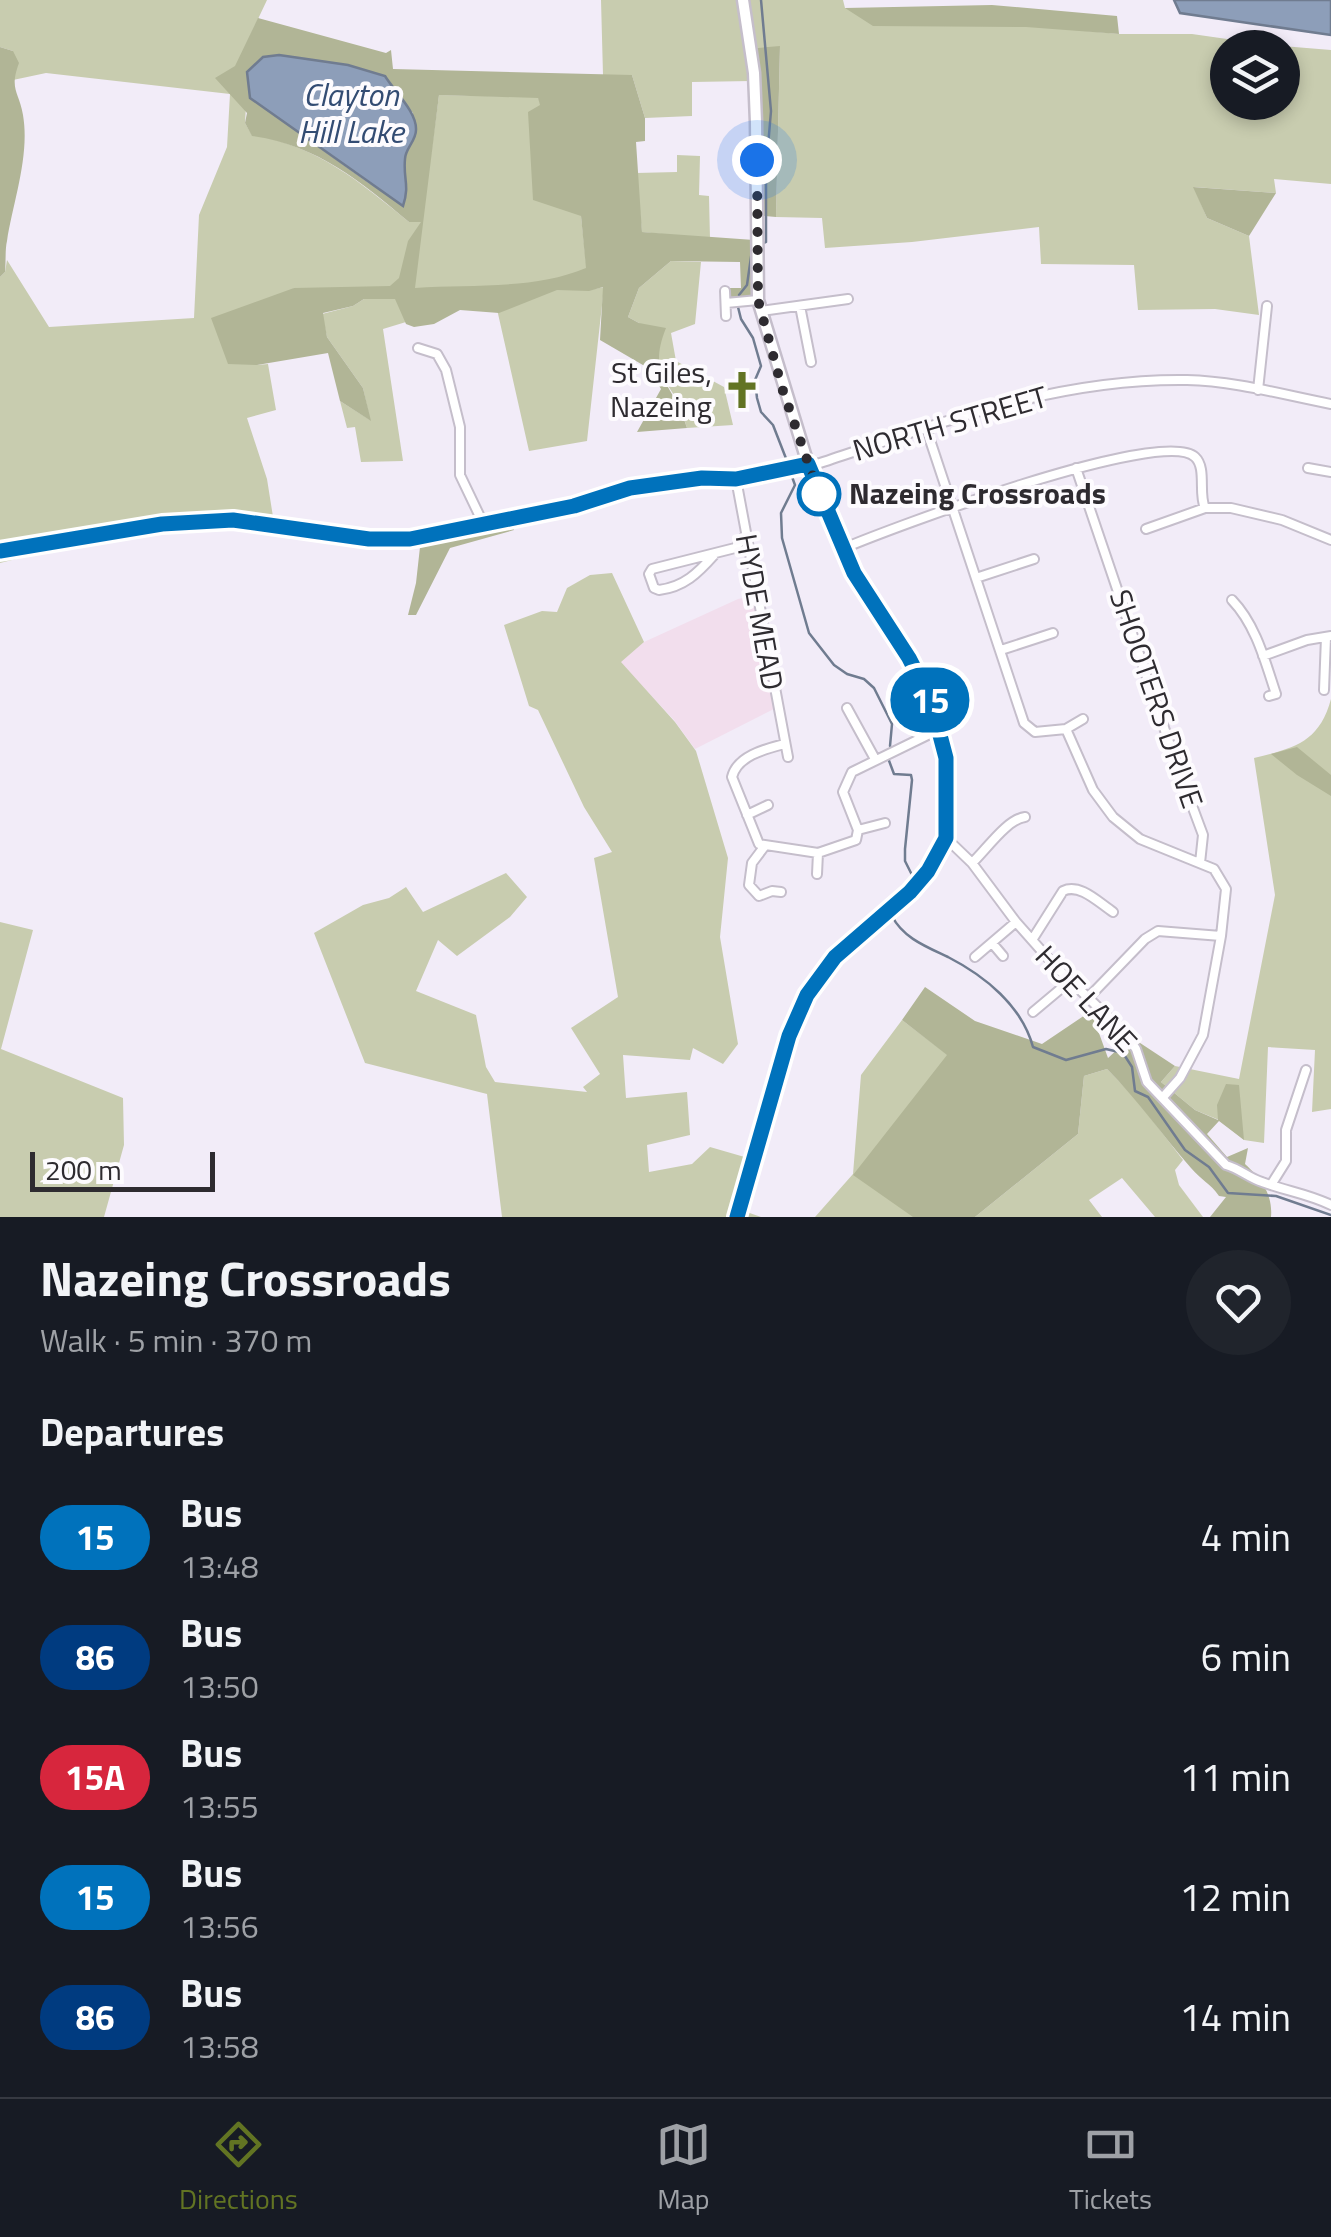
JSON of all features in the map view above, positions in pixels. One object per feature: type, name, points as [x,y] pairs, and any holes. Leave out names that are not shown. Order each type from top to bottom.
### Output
[{"type":"main road","points":[[0,551],[162,524],[233,520],[394,540],[574,506],[651,484],[736,479],[808,464],[760,306],[755,89],[743,0]]},
{"type":"street","points":[[725,291],[726,316]]},
{"type":"street","points":[[726,303],[800,306],[848,299]]},
{"type":"street","points":[[800,306],[811,362]]},
{"type":"street","points":[[1258,390],[1267,306]]},
{"type":"street","points":[[418,348],[436,354],[446,370],[462,438],[460,475],[483,523]]},
{"type":"street","name":"NORTH STREET","points":[[808,464],[1020,398],[1088,388],[1184,380],[1331,404]]},
{"type":"street","points":[[926,428],[1024,723],[1036,732],[1066,729],[1083,719]]},
{"type":"street","points":[[842,549],[1076,468],[1132,455],[1179,450],[1195,457],[1205,508]]},
{"type":"street","points":[[737,1217],[789,1036],[807,995],[835,957],[910,892],[928,871],[946,838],[948,780],[940,729],[915,668],[842,549],[808,464]]},
{"type":"street","name":"SHOOTERS DRIVE","points":[[1076,468],[1203,835],[1200,863],[1214,869],[1223,880],[1226,900],[1222,936]]},
{"type":"street","points":[[1308,468],[1331,472]]},
{"type":"street","name":"HYDE MEAD","points":[[736,479],[788,758]]},
{"type":"street","points":[[1146,529],[1205,508],[1231,508],[1282,520],[1331,540]]},
{"type":"street","points":[[714,555],[677,587],[659,590],[652,584],[652,569],[736,548],[745,535]]},
{"type":"street","points":[[736,548],[750,558]]},
{"type":"street","points":[[976,578],[1034,558]]},
{"type":"street","points":[[1232,600],[1242,611],[1276,694]]},
{"type":"street","points":[[1001,650],[1053,633]]},
{"type":"street","points":[[1263,656],[1329,636],[1324,690]]},
{"type":"street","points":[[847,708],[874,759]]},
{"type":"street","points":[[784,744],[738,764],[732,777],[755,837],[764,846],[818,852],[856,840],[858,830],[845,800],[844,784],[852,772],[940,729]]},
{"type":"street","points":[[1066,729],[1093,790],[1113,817],[1140,839],[1200,863]]},
{"type":"street","points":[[747,815],[768,805]]},
{"type":"street","points":[[972,864],[1008,824],[1025,817]]},
{"type":"street","points":[[858,830],[885,823]]},
{"type":"street","name":"HOE LANE","points":[[946,838],[972,864],[1032,940],[1126,1034],[1148,1082],[1226,1166],[1331,1205]]},
{"type":"street","points":[[764,846],[752,862],[749,884],[759,896],[781,892]]},
{"type":"street","points":[[817,874],[818,852]]},
{"type":"street","points":[[1032,940],[1063,891],[1069,888],[1077,888],[1113,912]]},
{"type":"street","points":[[974,957],[1016,922]]},
{"type":"street","points":[[1088,997],[1158,931],[1222,936],[1204,1034],[1180,1078],[1164,1096]]},
{"type":"street","points":[[992,943],[1003,956]]},
{"type":"street","points":[[1033,1012],[1070,981]]},
{"type":"street","points":[[1271,1184],[1286,1161],[1286,1130],[1306,1070]]},
{"type":"shaded area","points":[[753,596],[774,709],[695,749],[674,720],[620,662],[644,642],[738,599]]},
{"type":"green space","points":[[0,0],[267,0],[250,36],[245,123],[252,135],[317,156],[409,222],[422,220],[439,95],[538,97],[581,216],[589,290],[604,287],[587,441],[529,451],[494,296],[294,288],[257,365],[268,364],[276,410],[247,418],[267,479],[274,523],[236,517],[84,542],[0,563],[0,277],[7,260],[49,327],[194,318],[199,215],[227,147],[230,94],[46,73],[13,80],[13,51],[0,47]]},
{"type":"green space","points":[[601,0],[843,0],[845,8],[1119,34],[1210,37],[1210,120],[1300,120],[1300,48],[1331,50],[1331,184],[1274,179],[1276,193],[1194,187],[1207,218],[1249,236],[1259,315],[1215,309],[1138,310],[1134,265],[1041,264],[1039,227],[825,248],[822,218],[776,217],[780,46],[751,81],[692,82],[692,116],[645,118],[632,75],[603,75]]},
{"type":"green space","points":[[992,5],[1117,16],[1119,34],[1026,27],[873,26],[845,8]]},
{"type":"green space","points":[[258,18],[386,53],[391,50],[393,69],[632,75],[645,118],[645,141],[636,142],[642,232],[754,240],[754,296],[729,297],[729,288],[741,288],[740,262],[671,261],[639,288],[628,317],[666,328],[660,369],[687,428],[637,432],[661,389],[648,368],[600,340],[603,287],[589,291],[557,290],[499,313],[460,310],[434,324],[414,327],[406,324],[395,299],[364,299],[353,306],[323,313],[327,337],[363,388],[371,421],[340,401],[328,353],[257,365],[228,364],[211,318],[294,288],[390,286],[399,278],[408,241],[421,222],[409,222],[355,179],[317,156],[252,136],[245,123],[247,113],[215,78],[235,66]],"holes":[[[385,76],[397,97],[413,113],[411,138],[404,155],[370,184],[250,98]],[[439,95],[538,98],[540,105],[528,112],[533,200],[581,216],[586,268],[524,283],[415,288]]]},
{"type":"green space","points":[[780,46],[776,217],[754,215],[751,81],[746,49]]},
{"type":"green space","points":[[0,47],[13,51],[19,63],[15,85],[25,131],[5,272],[0,277]]},
{"type":"green space","points":[[677,155],[700,156],[699,195],[709,196],[710,239],[642,232],[636,173],[677,172]]},
{"type":"green space","points":[[1193,187],[1276,193],[1249,236],[1207,218]]},
{"type":"green space","points":[[671,261],[701,262],[695,324],[671,333],[676,361],[724,387],[733,425],[687,428],[679,403],[658,370],[659,347],[639,323],[628,317],[639,288]]},
{"type":"green space","points":[[364,299],[396,299],[406,322],[383,329],[403,461],[361,462],[355,427],[347,428],[340,401],[370,420],[363,388],[327,337],[322,314]]},
{"type":"green space","points":[[509,514],[514,530],[450,548],[416,615],[408,615],[420,547],[376,550],[299,534],[229,526],[105,536],[84,542],[81,531],[236,517],[307,531],[422,535]]},
{"type":"green space","points":[[612,573],[644,642],[621,662],[696,751],[728,858],[720,937],[738,1044],[723,1064],[693,1048],[690,1060],[623,1055],[626,1098],[687,1092],[690,1135],[647,1145],[649,1172],[692,1164],[710,1147],[748,1158],[748,1174],[753,1179],[744,1211],[761,1217],[502,1217],[487,1094],[365,1063],[314,933],[363,905],[389,898],[406,887],[423,912],[506,873],[527,897],[510,917],[457,956],[438,940],[416,991],[476,1015],[486,1067],[495,1082],[587,1092],[583,1087],[600,1074],[571,1028],[618,997],[594,858],[612,852],[584,807],[538,710],[529,706],[504,625],[542,611],[557,612],[567,588],[590,575]]},
{"type":"green space","points":[[1331,699],[1331,1109],[1312,1112],[1315,1050],[1268,1047],[1264,1143],[1244,1140],[1219,1120],[1195,1110],[1161,1082],[1175,1066],[1239,1079],[1275,895],[1254,758],[1303,741],[1320,725]]},
{"type":"green space","points":[[1297,747],[1331,775],[1331,796],[1271,754]]},
{"type":"green space","points":[[0,922],[33,930],[1,1049],[123,1098],[124,1145],[104,1217],[0,1217]]},
{"type":"green space","points":[[925,987],[975,1021],[1042,1044],[1091,1011],[1108,1058],[1131,1037],[1175,1066],[1161,1082],[1195,1110],[1218,1120],[1217,1105],[1226,1084],[1239,1085],[1244,1140],[1219,1121],[1207,1134],[1227,1157],[1248,1148],[1245,1164],[1265,1188],[1271,1217],[1210,1217],[1226,1197],[1219,1196],[1194,1172],[1107,1069],[1084,1076],[1078,1134],[975,1217],[913,1217],[853,1175],[947,1055],[902,1020]]},
{"type":"green space","points":[[902,1020],[948,1055],[913,1217],[815,1217],[853,1174],[861,1075]]},
{"type":"green space","points":[[1107,1069],[1136,1099],[1183,1160],[1175,1170],[1179,1185],[1203,1217],[1155,1217],[1122,1178],[1089,1200],[1102,1217],[975,1217],[1078,1134],[1084,1076]]},
{"type":"water","points":[[1174,0],[1331,0],[1331,35],[1300,30],[1180,13]]},
{"type":"water","name":"Clayton Hill Lake","points":[[279,55],[348,65],[385,76],[415,123],[416,134],[405,155],[403,206],[250,98],[247,72],[263,57]]},
{"type":"waterway","points":[[761,0],[771,111],[766,242],[762,244]]},
{"type":"waterway","points":[[739,295],[747,285],[752,250]]},
{"type":"waterway","points":[[738,307],[761,366],[755,380],[761,412],[773,425],[787,461]]},
{"type":"waterway","points":[[791,474],[795,485],[781,513],[782,538],[809,633],[834,665],[874,688],[892,724],[890,746]]},
{"type":"waterway","points":[[888,758],[894,774],[911,775],[912,780],[905,849],[905,861],[912,875],[898,896]]},
{"type":"waterway","points":[[892,916],[909,936],[962,965],[1000,994],[1020,1018],[1033,1047],[1066,1060],[1106,1049],[1123,1053],[1132,1067],[1135,1091],[1148,1097],[1185,1150],[1209,1167],[1228,1193],[1276,1196],[1331,1215]]},
{"type":"bus line","name":"15","points":[[0,551],[162,524],[233,520],[369,539],[410,539],[574,506],[651,484],[736,479],[808,464],[854,573],[909,658],[931,701],[946,758],[946,838],[928,871],[910,892],[824,968],[807,995],[789,1036],[737,1217]]},
{"type":"place","name":"St Giles, Nazeing","points":[[742,390]]},
{"type":"place","name":"Nazeing Crossroads","points":[[819,494]]},
{"type":"route","points":[[757,160],[758,300],[782,388],[819,494]]}]
